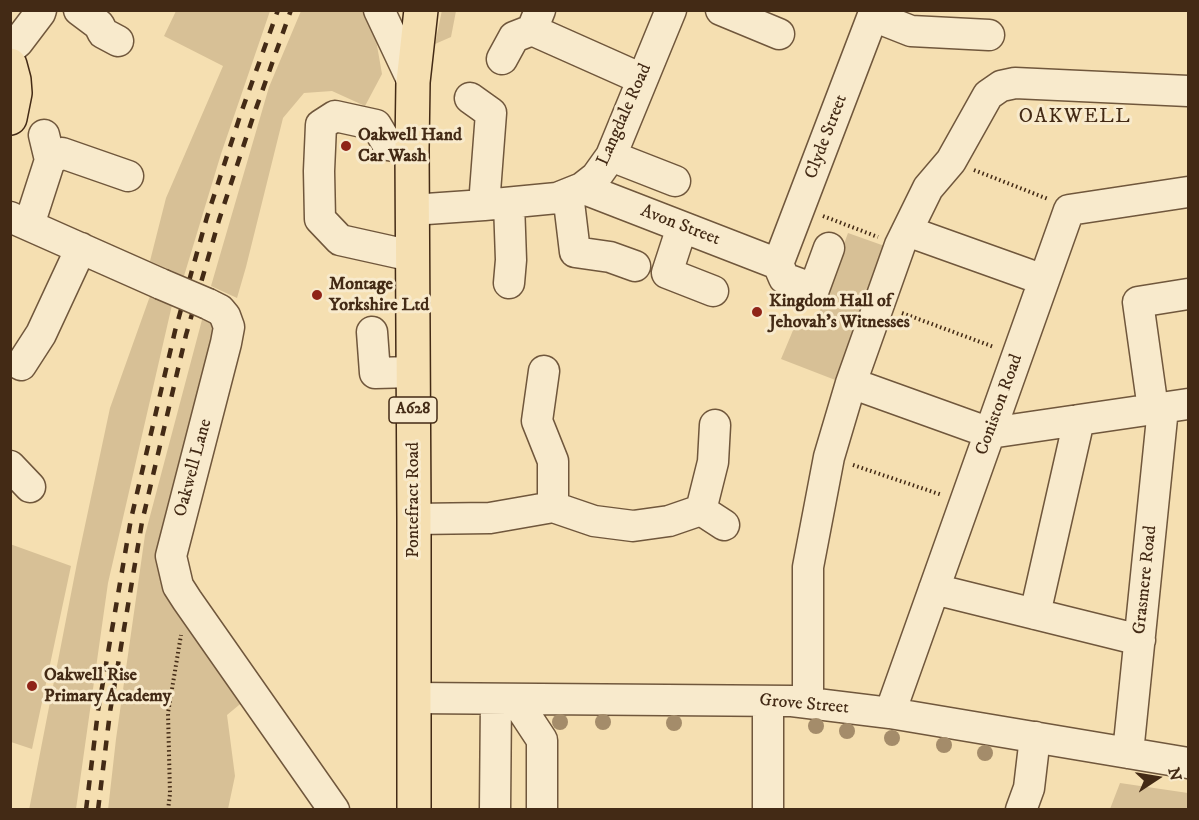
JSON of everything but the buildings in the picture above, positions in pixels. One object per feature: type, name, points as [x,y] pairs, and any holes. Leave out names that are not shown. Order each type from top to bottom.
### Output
[{"type":"highway","name":"Pontefract Road","points":[[414,810],[412,149],[413,82],[421,10]]},
{"type":"highway","points":[[10,65],[15,93],[10,118]]},
{"type":"street","points":[[10,49],[24,35],[40,10]]},
{"type":"street","points":[[79,10],[99,25],[103,33],[118,41]]},
{"type":"street","points":[[379,10],[413,82]]},
{"type":"street","name":"Langdale Road","points":[[575,191],[596,177],[611,156],[671,10]]},
{"type":"street","points":[[721,10],[779,34]]},
{"type":"street","points":[[874,13],[911,31],[989,35]]},
{"type":"street","name":"Clyde Street","points":[[778,264],[874,13]]},
{"type":"street","points":[[502,59],[514,37],[536,20],[642,79]]},
{"type":"street","points":[[808,703],[808,567],[829,458],[851,383],[903,238],[928,188],[951,161],[988,95],[1001,86],[1016,83],[1188,91]]},
{"type":"street","points":[[470,98],[491,112],[506,204],[511,260],[520,279]]},
{"type":"street","points":[[412,149],[388,145],[376,125],[335,116],[321,125],[320,219],[340,240],[412,256]]},
{"type":"street","points":[[20,221],[47,147],[128,176]]},
{"type":"street","points":[[611,156],[675,181]]},
{"type":"street","points":[[412,210],[506,204],[557,198],[575,191],[575,252],[610,257],[635,266]]},
{"type":"street","name":"Avon Street","points":[[575,191],[682,227],[778,264]]},
{"type":"street","points":[[1069,210],[1188,192]]},
{"type":"street","name":"Coniston Road","points":[[890,713],[1069,210]]},
{"type":"street","name":"Oakwell Lane","points":[[20,221],[208,304],[220,310],[225,316],[229,327],[226,343],[171,556],[178,586],[334,810]]},
{"type":"street","points":[[682,227],[667,273],[713,291]]},
{"type":"street","points":[[903,238],[1044,280]]},
{"type":"street","points":[[778,264],[784,278],[814,289],[829,248]]},
{"type":"street","points":[[21,365],[41,334],[81,249]]},
{"type":"street","name":"Grasmere Road","points":[[1128,753],[1168,407],[1138,302],[1188,294]]},
{"type":"street","points":[[372,332],[375,373],[413,372]]},
{"type":"street","points":[[544,371],[537,421],[553,462],[553,507]]},
{"type":"street","points":[[851,383],[990,433],[1168,407]]},
{"type":"street","points":[[1035,614],[1079,420]]},
{"type":"street","points":[[414,519],[490,518],[553,507],[594,521],[633,526],[712,517],[715,425]]},
{"type":"street","points":[[934,589],[1140,640]]},
{"type":"street","name":"Grove Street","points":[[414,698],[792,701],[890,713],[1188,763]]},
{"type":"street","points":[[495,810],[506,699]]},
{"type":"street","points":[[506,699],[542,740],[542,810]]},
{"type":"street","points":[[768,701],[768,810]]},
{"type":"street","points":[[1021,810],[1029,788],[1035,737]]},
{"type":"path","points":[[951,161],[1051,200],[1069,210]]},
{"type":"path","points":[[800,208],[903,238]]},
{"type":"path","points":[[879,305],[1017,355]]},
{"type":"path","points":[[829,458],[965,503]]},
{"type":"path","points":[[168,810],[170,794],[168,713],[187,600]]},
{"type":"shaded area","points":[[442,10],[456,11],[451,37],[435,44]]},
{"type":"shaded area","points":[[176,11],[270,11],[221,154],[184,276],[150,261],[166,198],[223,66],[164,36]]},
{"type":"shaded area","points":[[301,11],[371,11],[382,74],[365,106],[332,91],[304,93],[283,118],[237,298],[211,286],[269,87]]},
{"type":"shaded area","points":[[848,233],[893,249],[843,383],[781,359],[799,316],[816,321]]},
{"type":"shaded area","points":[[150,296],[172,305],[108,583],[76,809],[29,810],[110,408]]},
{"type":"shaded area","points":[[203,316],[217,322],[166,534],[245,700],[227,715],[235,776],[228,809],[108,810],[145,535]]},
{"type":"shaded area","name":"Oakwell Rise Primary Academy","points":[[10,544],[71,566],[32,749],[11,742]]},
{"type":"shaded area","points":[[1120,783],[1188,793],[1188,809],[1110,809]]},
{"type":"railway","points":[[86,810],[98,711],[131,519],[175,331],[207,217],[278,10]]},
{"type":"railway","points":[[98,810],[110,712],[142,522],[186,335],[219,220],[291,10]]},
{"type":"place","name":"Oakwell Hand Car Wash","points":[[346,146]]},
{"type":"place","name":"Montage Yorkshire Ltd","points":[[317,295]]},
{"type":"place","name":"Kingdom Hall of Jehovah's Witnesses","points":[[757,312]]},
{"type":"place","name":"Oakwell Rise Primary Academy","points":[[32,686]]},
{"type":"district","name":"OAKWELL","points":[[1075,118]]}]
